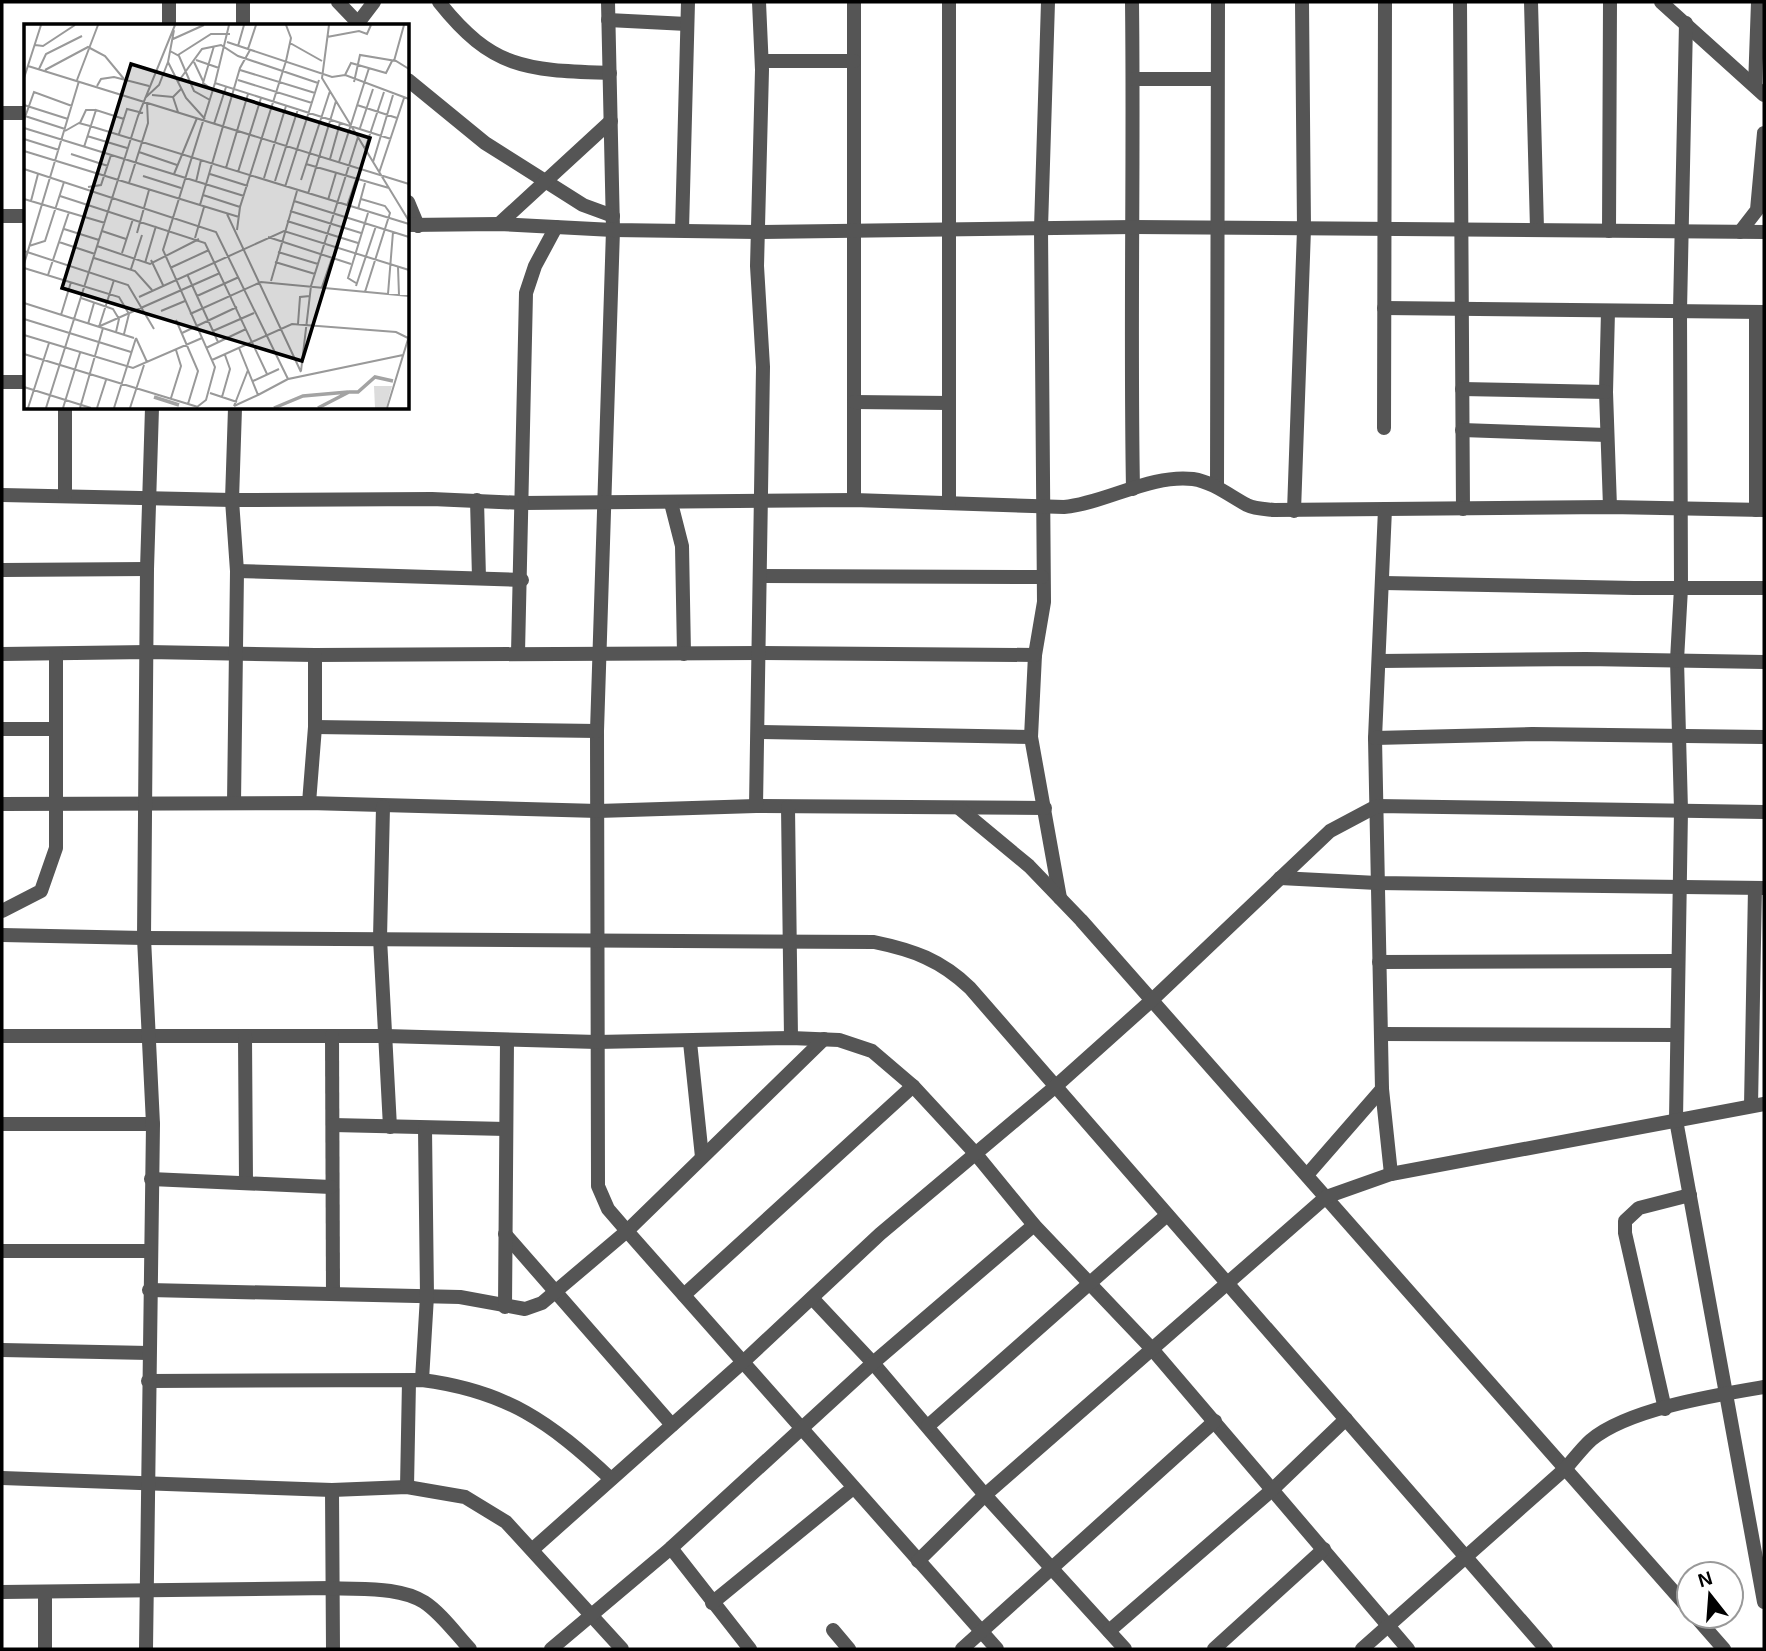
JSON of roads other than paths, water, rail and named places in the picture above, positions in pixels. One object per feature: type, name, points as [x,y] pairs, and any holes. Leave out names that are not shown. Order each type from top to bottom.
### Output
[{"type":"street","points":[[169,2],[169,24]]},
{"type":"street","points":[[243,2],[243,24]]},
{"type":"street","points":[[338,2],[359,24]]},
{"type":"street","points":[[361,24],[374,2]]},
{"type":"street","points":[[439,2],[458,26],[481,48],[500,58],[548,71],[610,73]]},
{"type":"street","points":[[608,2],[613,223],[597,730],[598,1186],[608,1209],[996,1649]]},
{"type":"street","points":[[682,230],[688,2]]},
{"type":"street","points":[[756,806],[762,576],[760,502],[763,367],[757,232],[762,61],[759,2]]},
{"type":"street","points":[[854,2],[854,500]]},
{"type":"street","points":[[949,2],[949,503]]},
{"type":"street","points":[[1048,2],[1041,228],[1042,621],[1035,655],[1031,737],[1060,898]]},
{"type":"street","points":[[1132,2],[1134,227],[1130,361],[1133,489]]},
{"type":"street","points":[[1217,488],[1218,2]]},
{"type":"street","points":[[1294,511],[1304,229],[1302,2]]},
{"type":"street","points":[[1384,428],[1385,2]]},
{"type":"street","points":[[1460,2],[1463,509]]},
{"type":"street","points":[[1531,2],[1537,229]]},
{"type":"street","points":[[1609,231],[1611,2]]},
{"type":"street","points":[[1661,2],[1759,90]]},
{"type":"street","points":[[1758,2],[1759,90]]},
{"type":"street","points":[[608,20],[687,24]]},
{"type":"street","points":[[1686,23],[1684,232],[1680,311],[1682,509],[1677,660],[1681,810],[1676,1120],[1728,1393],[1764,1602]]},
{"type":"street","points":[[762,61],[854,61]]},
{"type":"street","points":[[1133,79],[1217,79]]},
{"type":"street","points":[[410,82],[455,121],[613,223]]},
{"type":"street","points":[[2,113],[24,113]]},
{"type":"street","points":[[499,224],[611,121]]},
{"type":"street","points":[[1740,232],[1756,210],[1764,133]]},
{"type":"street","points":[[2,216],[24,216]]},
{"type":"street","points":[[413,225],[499,224],[556,227],[613,223],[682,230],[757,232],[1217,227],[1764,232]]},
{"type":"street","points":[[518,653],[522,580],[526,293],[535,266],[556,227]]},
{"type":"street","points":[[2,495],[232,500],[477,500],[523,503],[854,500],[1042,507],[1076,506],[1133,489],[1193,480],[1217,488],[1250,506],[1294,511],[1609,507],[1760,510],[1760,312],[1384,308]]},
{"type":"street","points":[[1608,311],[1606,392],[1609,507]]},
{"type":"street","points":[[2,382],[24,382]]},
{"type":"street","points":[[1462,389],[1606,392]]},
{"type":"street","points":[[854,402],[949,403]]},
{"type":"street","points":[[65,410],[65,496]]},
{"type":"street","points":[[146,1649],[144,1589],[153,1124],[144,939],[148,652],[146,569],[151,499],[152,410]]},
{"type":"street","points":[[234,803],[237,571],[232,500],[235,410]]},
{"type":"street","points":[[1462,430],[1607,435]]},
{"type":"street","points":[[477,500],[479,579]]},
{"type":"street","points":[[671,503],[682,546],[684,654]]},
{"type":"street","points":[[1384,509],[1384,583],[1376,738],[1377,883],[1382,1089],[1391,1174]]},
{"type":"street","points":[[2,570],[146,569]]},
{"type":"street","points":[[237,571],[522,580]]},
{"type":"street","points":[[762,576],[1042,577]]},
{"type":"street","points":[[1384,583],[1764,587]]},
{"type":"street","points":[[2,654],[148,652],[315,655],[518,653],[600,656],[759,653],[1035,655]]},
{"type":"street","points":[[2,911],[31,897],[46,883],[56,848],[56,654]]},
{"type":"street","points":[[309,803],[315,727],[315,655]]},
{"type":"street","points":[[1380,661],[1764,662]]},
{"type":"street","points":[[315,727],[597,730]]},
{"type":"street","points":[[2,729],[56,729]]},
{"type":"street","points":[[758,732],[1031,737]]},
{"type":"street","points":[[1376,738],[1532,734],[1764,737]]},
{"type":"street","points":[[2,804],[309,803],[598,811],[756,806],[1045,808]]},
{"type":"street","points":[[533,1549],[743,1362],[880,1234],[1056,1086],[1152,1000],[1330,831],[1377,806],[1764,812]]},
{"type":"street","points":[[383,807],[380,938],[390,1127]]},
{"type":"street","points":[[788,807],[792,1038]]},
{"type":"street","points":[[959,808],[1029,866],[1060,898],[1675,1593]]},
{"type":"street","points":[[918,1561],[985,1495],[1326,1197],[1391,1174],[1758,1105],[1760,888],[1377,883],[1280,878]]},
{"type":"street","points":[[2,935],[144,939],[874,942],[918,952],[937,961],[970,988],[1546,1649]]},
{"type":"street","points":[[1379,962],[1678,961]]},
{"type":"street","points":[[1381,1034],[1677,1035]]},
{"type":"street","points":[[245,1036],[246,1183]]},
{"type":"street","points":[[332,1036],[333,1292]]},
{"type":"street","points":[[2,1037],[386,1036],[597,1042],[792,1038],[846,1041],[872,1051],[913,1086],[975,1153],[1034,1225],[1152,1349],[1408,1649]]},
{"type":"street","points":[[149,1290],[333,1292],[460,1297],[525,1309],[542,1303],[627,1231],[824,1039]]},
{"type":"street","points":[[505,1307],[507,1040]]},
{"type":"street","points":[[690,1042],[702,1157]]},
{"type":"street","points":[[684,1295],[913,1086]]},
{"type":"street","points":[[1307,1175],[1382,1089]]},
{"type":"street","points":[[2,1124],[153,1124]]},
{"type":"street","points":[[333,1125],[506,1129]]},
{"type":"street","points":[[407,1487],[427,1296],[425,1128]]},
{"type":"street","points":[[151,1179],[331,1187]]},
{"type":"street","points":[[1665,1409],[1625,1233],[1625,1221],[1640,1208],[1690,1195]]},
{"type":"street","points":[[928,1426],[1089,1281],[1167,1215]]},
{"type":"street","points":[[551,1649],[671,1548],[873,1363],[1034,1225]]},
{"type":"street","points":[[505,1234],[672,1425]]},
{"type":"street","points":[[2,1251],[150,1251]]},
{"type":"street","points":[[812,1298],[873,1363],[985,1495],[1125,1649]]},
{"type":"street","points":[[2,1350],[149,1353]]},
{"type":"street","points":[[148,1381],[416,1381],[454,1384],[505,1400],[554,1429],[611,1479]]},
{"type":"street","points":[[1362,1649],[1566,1468],[1590,1440],[1622,1420],[1728,1393],[1764,1387]]},
{"type":"street","points":[[1109,1631],[1273,1489],[1346,1419]]},
{"type":"street","points":[[962,1649],[1215,1421]]},
{"type":"street","points":[[2,1478],[332,1490],[407,1487],[465,1496],[506,1522],[622,1649]]},
{"type":"street","points":[[712,1603],[853,1488]]},
{"type":"street","points":[[332,1490],[332,1649]]},
{"type":"street","points":[[671,1548],[750,1649]]},
{"type":"street","points":[[1214,1649],[1324,1549]]},
{"type":"street","points":[[2,1592],[332,1588],[384,1591],[416,1598],[427,1604],[470,1649]]},
{"type":"street","points":[[45,1592],[45,1649]]},
{"type":"street","points":[[833,1630],[849,1649]]},
{"type":"street","points":[[1707,1630],[1724,1649]]}]
